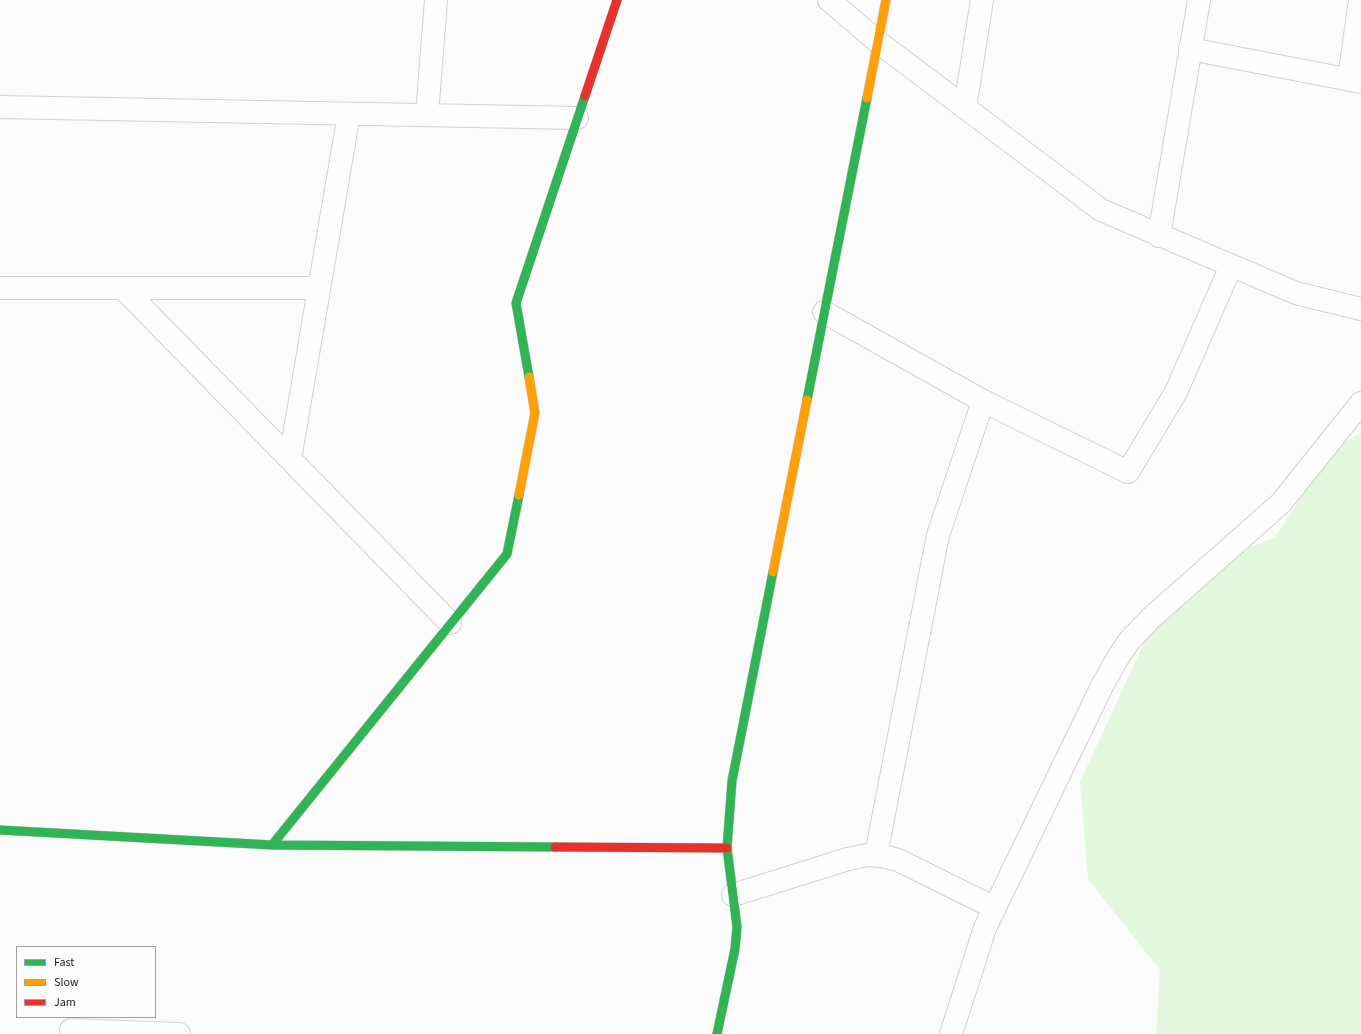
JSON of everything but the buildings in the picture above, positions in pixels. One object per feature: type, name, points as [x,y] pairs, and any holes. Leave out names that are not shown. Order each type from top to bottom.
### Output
[{"type":"street","points":[[427,115],[436,0]]},
{"type":"street","points":[[272,844],[507,554],[535,413],[516,303],[617,0]]},
{"type":"street","points":[[829,0],[878,42],[1100,210],[1296,294],[1361,309]]},
{"type":"street","points":[[718,1034],[735,949],[737,926],[727,848],[732,781],[886,0]]},
{"type":"street","points":[[965,108],[982,0]]},
{"type":"street","points":[[1159,236],[1199,0]]},
{"type":"street","points":[[1190,49],[1355,81],[1360,0]]},
{"type":"street","points":[[0,107],[577,118]]},
{"type":"street","points":[[290,459],[349,114]]},
{"type":"street","points":[[824,312],[983,401],[1128,472],[1176,392],[1231,266]]},
{"type":"street","points":[[0,288],[319,288]]},
{"type":"street","points":[[124,288],[450,623]]},
{"type":"street","points":[[876,855],[938,536],[983,401]]},
{"type":"street","points":[[951,1034],[985,928],[1102,686],[1117,659],[1130,641],[1151,618],[1281,502],[1361,403]]},
{"type":"street","points":[[0,830],[272,844],[727,848]]},
{"type":"street","points":[[734,895],[848,859],[867,855],[876,855],[898,860],[995,908]]},
{"type":"street","points":[[71,1030],[180,1034]]},
{"type":"green space","points":[[1361,433],[1361,1034],[1156,1034],[1160,970],[1088,879],[1080,782],[1145,641],[1214,562],[1275,537],[1332,449]]},
{"type":"traffic: fast","points":[[529,377],[516,303],[585,96]]},
{"type":"traffic: fast","points":[[807,400],[867,98]]},
{"type":"traffic: fast","points":[[272,845],[507,554],[519,495]]},
{"type":"traffic: fast","points":[[717,1034],[735,949],[737,927],[727,848],[732,781],[773,572]]},
{"type":"traffic: fast","points":[[0,830],[272,845],[555,847]]},
{"type":"traffic: slow","points":[[867,98],[886,0]]},
{"type":"traffic: slow","points":[[519,495],[535,413],[529,377]]},
{"type":"traffic: slow","points":[[773,572],[807,400]]},
{"type":"traffic: jam","points":[[585,96],[617,0]]},
{"type":"traffic: jam","points":[[555,847],[727,848]]}]
